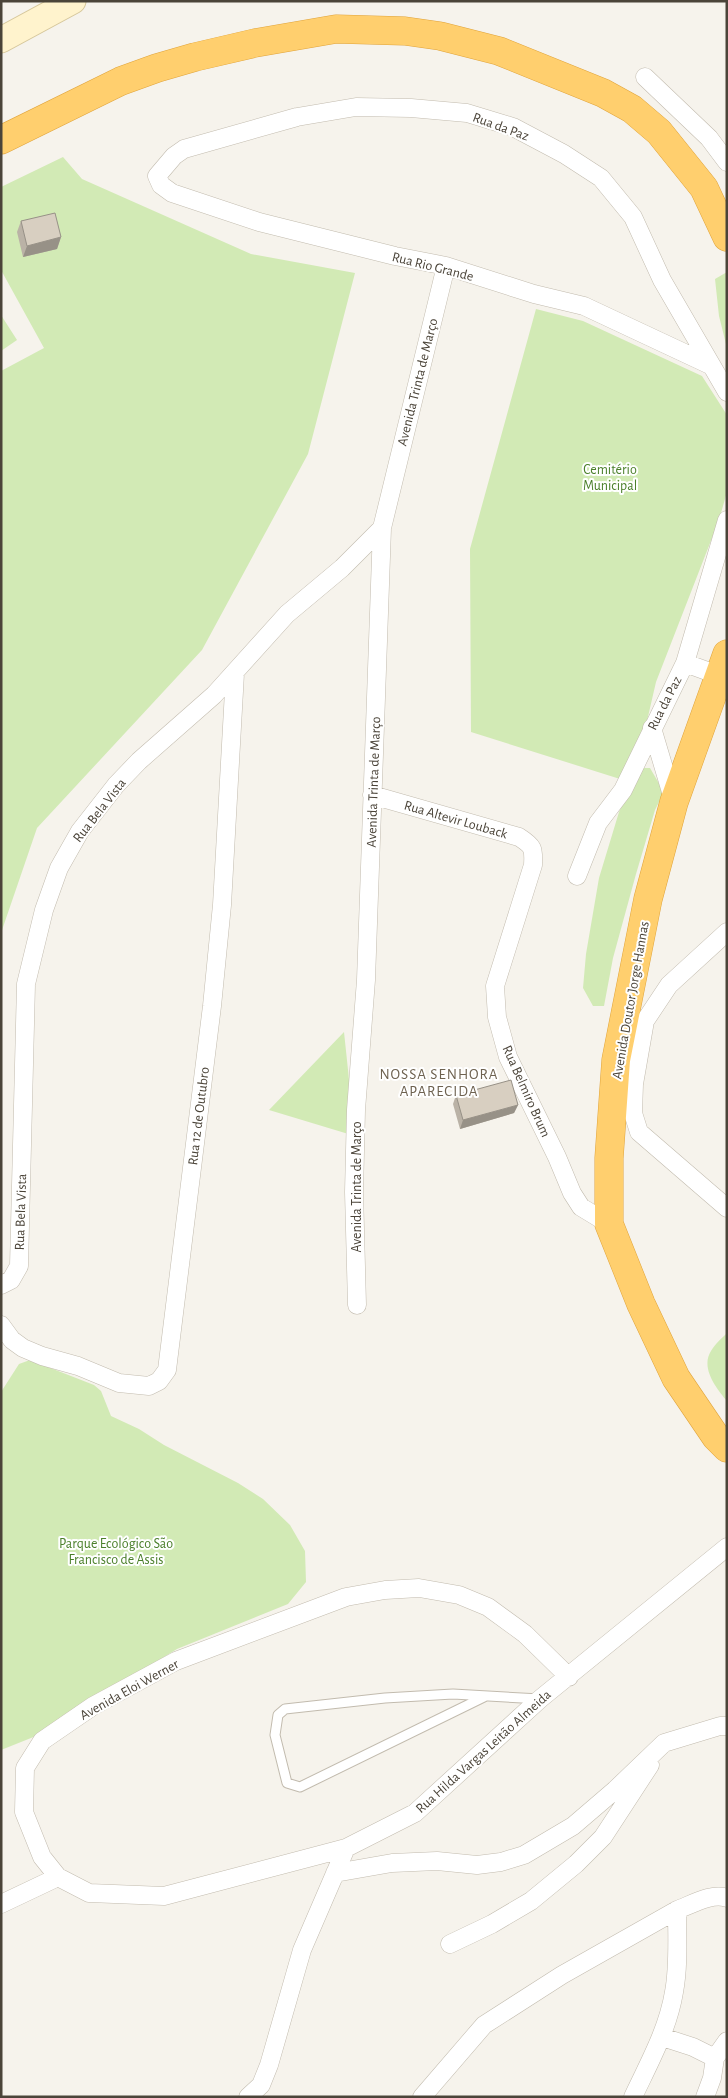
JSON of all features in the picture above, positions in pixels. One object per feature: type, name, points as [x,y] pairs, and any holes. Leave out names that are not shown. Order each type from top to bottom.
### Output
[{"type":"highway","points":[[1,140],[122,81],[195,57],[275,39],[336,29],[405,31],[440,36],[499,52],[594,89],[632,109],[659,132],[704,188],[727,237]]},
{"type":"highway","name":"Avenida Doutor Jorge Hannas","points":[[722,665],[674,802],[648,899],[616,1060],[610,1158],[609,1224],[641,1304],[676,1378],[716,1437],[727,1448]]},
{"type":"street","points":[[1,40],[73,1]]},
{"type":"street","points":[[645,77],[709,138],[727,162]]},
{"type":"street","name":"Rua da Paz","points":[[157,176],[174,156],[184,149],[298,117],[356,107],[411,108],[467,113],[513,127],[564,154],[601,178],[633,217],[662,280],[727,392]]},
{"type":"street","name":"Rua Rio Grande","points":[[157,176],[161,185],[172,193],[259,222],[395,256],[446,266],[534,294],[584,306],[710,365]]},
{"type":"street","name":"Avenida Trinta de Março","points":[[357,1305],[354,1192],[356,1110],[366,980],[382,528],[446,266]]},
{"type":"street","name":"Rua da Paz","points":[[577,876],[598,823],[623,790],[685,663],[727,520]]},
{"type":"street","name":"Rua Bela Vista","points":[[6,1283],[18,1266],[26,984],[44,910],[59,868],[80,831],[116,785],[139,761],[214,696],[287,614],[342,568],[382,528]]},
{"type":"street","points":[[685,663],[722,665]]},
{"type":"street","name":"Rua 12 de Outubro","points":[[1,1325],[12,1340],[23,1348],[42,1356],[78,1366],[119,1383],[149,1386],[159,1381],[167,1370],[212,1006],[221,914],[235,673]]},
{"type":"street","points":[[652,728],[674,802]]},
{"type":"street","name":"Rua Altevir Louback","points":[[372,795],[519,837],[530,844],[534,852]]},
{"type":"street","name":"Rua Belmiro Brum","points":[[534,852],[530,878],[495,986],[496,1017],[508,1057],[557,1157],[572,1193],[582,1207],[609,1224]]},
{"type":"street","points":[[727,932],[669,985],[645,1021],[634,1084],[633,1113],[639,1132],[727,1208]]},
{"type":"street","name":"Rua Hilda Vargas Leitão Almeida","points":[[346,1848],[415,1813],[540,1699],[727,1547]]},
{"type":"street","name":"Avenida Eloi Werner","points":[[346,1848],[164,1896],[89,1893],[58,1877],[42,1857],[24,1812],[25,1768],[42,1742],[93,1706],[185,1658],[346,1597],[385,1590],[419,1588],[459,1595],[488,1607],[526,1634],[569,1677]]},
{"type":"street","points":[[335,1873],[401,1863],[437,1861],[477,1865],[501,1862],[524,1855],[574,1826],[664,1743],[720,1726],[727,1726]]},
{"type":"street","points":[[450,1944],[492,1924],[531,1901],[576,1864],[603,1837],[664,1743]]},
{"type":"street","points":[[248,2097],[260,2085],[269,2065],[302,1950],[346,1848]]},
{"type":"street","points":[[1,1904],[58,1877]]},
{"type":"street","points":[[422,2097],[484,2025],[562,1975],[677,1910],[708,1898],[722,1896],[727,1898]]},
{"type":"street","points":[[633,2097],[662,2037],[674,1993],[677,1960],[677,1910]]},
{"type":"street","points":[[662,2037],[693,2047],[716,2058]]},
{"type":"street","points":[[706,2097],[716,2058],[727,2041]]},
{"type":"lane","points":[[486,1696],[300,1787],[287,1783],[275,1735],[278,1715],[286,1709],[452,1694],[540,1699]]},
{"type":"green space","points":[[63,157],[82,179],[251,254],[355,273],[308,454],[202,650],[37,828],[1,933],[1,371],[44,348],[1,270],[1,187]]},
{"type":"green space","points":[[727,272],[727,348],[719,316],[715,279]]},
{"type":"green space","name":"Cemitério Municipal","points":[[536,309],[583,321],[702,376],[727,415],[727,492],[719,520],[656,682],[647,721],[620,779],[471,732],[470,549]]},
{"type":"green space","points":[[1,315],[17,340],[1,351]]},
{"type":"green space","points":[[640,768],[650,768],[664,792],[655,810],[636,874],[613,958],[604,1006],[593,1006],[583,988],[586,954],[599,878],[619,812]]},
{"type":"green space","points":[[344,1032],[355,1136],[269,1110]]},
{"type":"green space","points":[[727,1333],[727,1401],[711,1378],[707,1364],[711,1351]]},
{"type":"green space","name":"Parque Ecológico São Francisco de Assis","points":[[30,1360],[94,1385],[101,1391],[111,1416],[139,1429],[164,1445],[238,1483],[263,1499],[290,1525],[305,1551],[306,1582],[288,1604],[177,1649],[36,1736],[1,1750],[1,1392],[19,1364]]},
{"type":"building","points":[[55,213],[61,237],[27,246],[21,221]]},
{"type":"building","points":[[511,1080],[518,1105],[463,1120],[456,1095]]},
{"type":"district","name":"NOSSA SENHORA APARECIDA","points":[[439,1082]]}]
